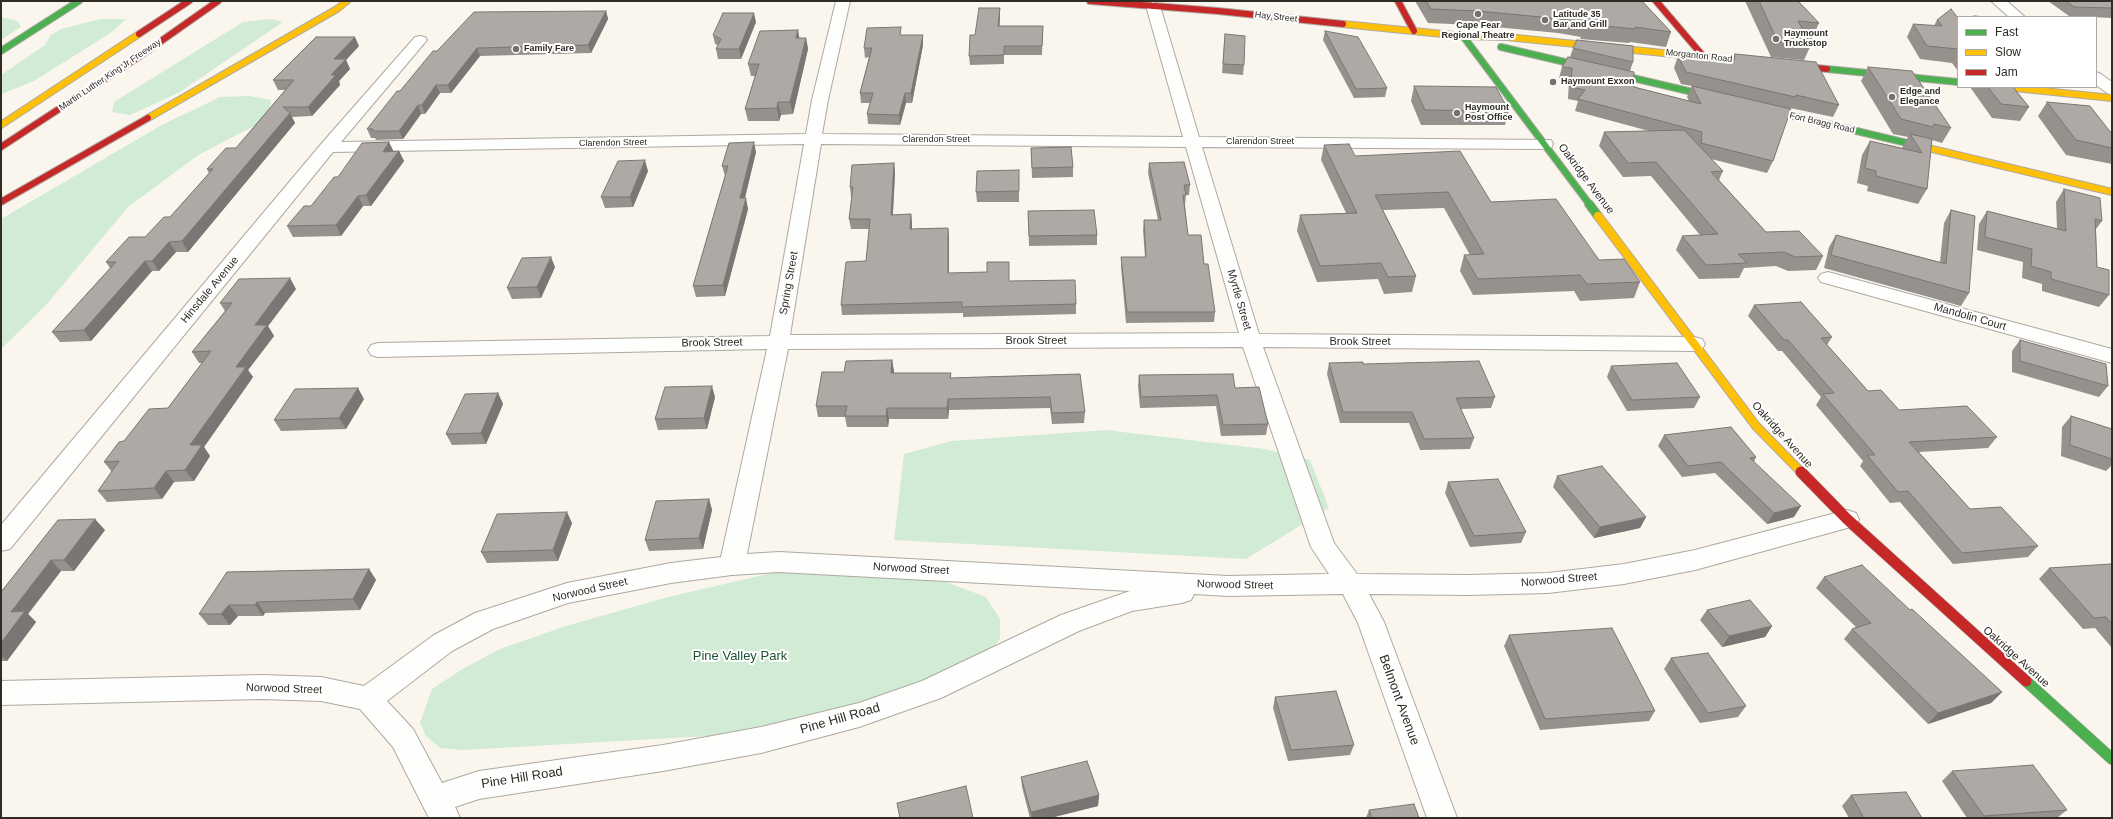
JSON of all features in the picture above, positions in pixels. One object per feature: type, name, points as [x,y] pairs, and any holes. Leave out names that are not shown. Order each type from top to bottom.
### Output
[{"type":"main road","points":[[1,51],[79,1]]},
{"type":"main road","name":"Martin Luther King Jr Freeway","points":[[1,126],[190,1]]},
{"type":"main road","name":"Martin Luther King Jr Freeway","points":[[1,147],[130,62],[218,1]]},
{"type":"main road","points":[[1,202],[330,13],[348,1]]},
{"type":"main road","name":"Hay Street","points":[[1090,1],[1463,36]]},
{"type":"main road","points":[[1398,1],[1414,31]]},
{"type":"main road","points":[[1656,1],[1704,56]]},
{"type":"main road","points":[[1463,36],[1540,57],[1724,100]]},
{"type":"main road","name":"Morganton Road","points":[[1463,36],[1540,40],[1957,82]]},
{"type":"main road","name":"Oakridge Avenue","points":[[1463,36],[1756,426],[1847,519],[2112,759]]},
{"type":"main road","points":[[1540,40],[1540,57]]},
{"type":"main road","points":[[2016,88],[2111,97]]},
{"type":"main road","name":"Fort Bragg Road","points":[[1747,105],[2112,192]]},
{"type":"street","name":"Spring Street","points":[[732,565],[779,342],[820,100],[843,1]]},
{"type":"street","points":[[1998,1],[2017,16]]},
{"type":"street","name":"Myrtle Street","points":[[1153,6],[1251,341],[1323,547],[1350,584]]},
{"type":"street","name":"Hinsdale Avenue","points":[[1,542],[328,147],[420,40]]},
{"type":"street","points":[[2097,78],[2111,97]]},
{"type":"street","name":"Clarendon Street","points":[[328,147],[814,139],[1545,144]]},
{"type":"street","name":"Mandolin Court","points":[[1828,278],[2112,356]]},
{"type":"street","name":"Brook Street","points":[[378,350],[779,342],[1251,341],[1695,344]]},
{"type":"street","name":"Norwood Street","points":[[1,693],[262,687],[321,689],[368,699],[442,643],[484,621],[567,593],[602,585],[671,573],[732,565],[779,562],[1228,586],[1350,584],[1493,585],[1548,582],[1624,574],[1695,560],[1847,519]]},
{"type":"street","name":"Belmont Avenue","points":[[1350,584],[1371,622],[1442,818]]},
{"type":"street","name":"Pine Hill Road","points":[[440,809],[479,785],[663,758],[761,740],[859,715],[931,690],[1070,624],[1131,601],[1228,586]]},
{"type":"street","points":[[368,699],[403,738],[440,809]]},
{"type":"green space","points":[[1,17],[18,21],[21,27],[1,40]]},
{"type":"green space","points":[[100,19],[126,19],[112,32],[34,81],[1,94],[1,75],[45,45],[51,35],[61,29]]},
{"type":"green space","points":[[271,19],[283,22],[180,92],[130,115],[112,112],[114,102],[243,22]]},
{"type":"green space","points":[[249,96],[271,100],[270,110],[258,124],[200,154],[128,207],[46,305],[1,349],[1,219],[160,126],[220,97]]},
{"type":"green space","points":[[1106,430],[1265,449],[1310,460],[1329,508],[1246,559],[894,540],[904,454],[952,441]]},
{"type":"green space","name":"Pine Valley Park","points":[[772,573],[846,574],[941,580],[986,597],[1000,619],[1000,639],[987,655],[876,699],[726,735],[463,750],[440,748],[426,736],[420,723],[432,689],[461,670],[500,649],[566,626],[668,597]]},
{"type":"building","points":[[1426,1],[1642,1],[1671,32],[1635,27],[1635,29],[1585,24],[1586,23],[1562,19],[1478,11],[1431,9]]},
{"type":"building","points":[[1759,1],[1798,1],[1819,23],[1798,21],[1811,45],[1778,42]]},
{"type":"building","points":[[2066,1],[2112,1],[2112,8],[2074,7]]},
{"type":"building","points":[[979,8],[1000,8],[998,26],[1043,26],[1042,46],[1004,46],[1004,55],[969,56],[970,35],[975,35]]},
{"type":"building","points":[[1951,9],[1957,17],[1957,49],[1927,46],[1913,24],[1942,26],[1937,20]]},
{"type":"building","points":[[606,11],[588,45],[477,48],[448,85],[436,85],[422,105],[418,105],[399,131],[372,131],[373,129],[367,129],[397,91],[400,91],[433,51],[437,51],[474,12]]},
{"type":"building","points":[[723,13],[754,13],[739,49],[716,49],[721,39],[713,35]]},
{"type":"building","points":[[901,27],[900,35],[923,35],[911,93],[905,93],[899,115],[867,114],[873,93],[860,93],[872,48],[864,48],[867,28]]},
{"type":"building","points":[[798,30],[796,38],[806,38],[790,102],[778,102],[777,108],[745,109],[759,64],[748,64],[760,31]]},
{"type":"building","points":[[1325,31],[1358,37],[1387,88],[1356,89]]},
{"type":"building","points":[[1225,34],[1245,36],[1244,65],[1223,64]]},
{"type":"building","points":[[316,37],[355,37],[334,59],[346,59],[331,75],[336,75],[308,107],[283,107],[290,113],[182,241],[169,242],[152,261],[145,261],[84,330],[52,332],[116,262],[106,262],[129,237],[145,237],[164,217],[170,217],[213,169],[207,169],[226,148],[236,148],[294,80],[273,80]]},
{"type":"building","points":[[1577,40],[1633,46],[1633,62],[1573,48]]},
{"type":"building","points":[[1735,54],[1816,62],[1839,105],[1796,95],[1795,97],[1686,72],[1678,56],[1734,61]]},
{"type":"building","points":[[1568,57],[1634,72],[1634,87],[1701,104],[1692,86],[1791,109],[1773,161],[1701,143],[1702,132],[1578,99],[1585,90],[1571,87],[1572,68],[1562,67]]},
{"type":"building","points":[[1868,67],[1912,71],[1951,128],[1934,124],[1933,127],[1901,119]]},
{"type":"building","points":[[1414,86],[1496,87],[1509,111],[1425,110]]},
{"type":"building","points":[[1989,88],[2014,88],[2029,107],[2001,104]]},
{"type":"building","points":[[2047,102],[2090,106],[2112,134],[2112,148],[2076,140]]},
{"type":"building","points":[[1684,130],[1723,171],[1711,172],[1766,232],[1799,231],[1823,256],[1795,257],[1784,252],[1738,254],[1747,263],[1706,265],[1682,236],[1718,234],[1656,162],[1628,163],[1604,132]]},
{"type":"building","points":[[1910,134],[1932,139],[1927,189],[1876,176],[1876,171],[1865,168],[1870,141],[1922,153]]},
{"type":"building","points":[[389,142],[383,152],[399,151],[366,195],[358,196],[336,225],[287,226],[304,206],[311,206],[334,177],[338,177],[362,143]]},
{"type":"building","points":[[754,142],[740,198],[746,198],[723,285],[693,286],[728,166],[722,166],[729,143]]},
{"type":"building","points":[[1349,144],[1355,156],[1460,151],[1491,202],[1556,199],[1599,260],[1624,259],[1640,282],[1587,284],[1580,275],[1478,279],[1464,255],[1484,254],[1448,192],[1375,195],[1416,276],[1388,277],[1381,263],[1320,266],[1300,215],[1357,213],[1324,145]]},
{"type":"building","points":[[1071,147],[1073,167],[1032,168],[1031,148]]},
{"type":"building","points":[[645,160],[630,197],[601,197],[618,161]]},
{"type":"building","points":[[1184,162],[1190,185],[1184,185],[1186,195],[1183,195],[1188,235],[1201,235],[1204,264],[1208,264],[1215,312],[1127,312],[1121,257],[1146,257],[1144,220],[1161,220],[1149,163]]},
{"type":"building","points":[[894,163],[891,215],[911,214],[910,229],[948,228],[948,273],[987,272],[987,262],[1009,262],[1009,281],[1075,280],[1076,304],[962,307],[962,302],[841,305],[846,262],[866,261],[870,219],[849,219],[853,187],[850,187],[852,165]]},
{"type":"building","points":[[1019,170],[1019,191],[976,192],[977,171]]},
{"type":"building","points":[[2064,189],[2100,198],[2102,221],[2095,219],[2097,267],[2109,270],[2109,295],[2051,279],[2051,272],[2031,266],[2032,249],[1985,237],[1987,211],[2066,231]]},
{"type":"building","points":[[1094,210],[1097,235],[1029,236],[1028,211]]},
{"type":"building","points":[[1951,210],[1975,216],[1969,293],[1831,255],[1836,235],[1946,264]]},
{"type":"building","points":[[551,257],[537,287],[507,288],[522,258]]},
{"type":"building","points":[[290,278],[255,325],[267,325],[236,367],[246,367],[190,445],[202,445],[185,470],[166,471],[154,488],[98,491],[119,461],[104,462],[119,442],[124,441],[149,409],[168,408],[211,351],[192,352],[232,303],[220,303],[239,279]]},
{"type":"building","points":[[1801,302],[1832,337],[1821,338],[1868,391],[1881,390],[1899,410],[1967,406],[1997,437],[1909,442],[1970,509],[2001,507],[2038,546],[1962,553],[1908,491],[1898,492],[1867,455],[1875,455],[1823,394],[1834,393],[1788,340],[1784,340],[1754,305]]},
{"type":"building","points":[[2020,340],[2106,364],[2108,386],[2020,361]]},
{"type":"building","points":[[892,360],[891,373],[951,373],[950,378],[1080,374],[1085,412],[1052,413],[1050,397],[948,399],[947,408],[887,408],[886,416],[845,416],[847,406],[816,406],[822,372],[844,372],[846,361]]},
{"type":"building","points":[[1479,361],[1495,397],[1456,398],[1474,438],[1424,439],[1412,412],[1343,412],[1329,363],[1363,362],[1363,364]]},
{"type":"building","points":[[1677,363],[1700,397],[1632,400],[1611,366]]},
{"type":"building","points":[[1233,374],[1235,388],[1259,387],[1268,424],[1223,425],[1217,395],[1141,397],[1139,375]]},
{"type":"building","points":[[712,386],[704,418],[655,419],[665,387]]},
{"type":"building","points":[[358,388],[339,418],[274,420],[295,389]]},
{"type":"building","points":[[498,393],[481,433],[446,434],[465,394]]},
{"type":"building","points":[[2071,416],[2112,429],[2112,459],[2070,445]]},
{"type":"building","points":[[1731,427],[1756,457],[1750,458],[1801,506],[1774,513],[1721,462],[1688,466],[1664,435]]},
{"type":"building","points":[[1602,466],[1646,517],[1600,527],[1557,476]]},
{"type":"building","points":[[1498,479],[1526,532],[1474,536],[1448,482]]},
{"type":"building","points":[[709,499],[699,538],[645,540],[656,501]]},
{"type":"building","points":[[567,512],[553,550],[481,552],[497,514]]},
{"type":"building","points":[[95,519],[64,560],[51,560],[11,612],[25,611],[1,643],[1,592],[58,520]]},
{"type":"building","points":[[1862,565],[2002,692],[1938,713],[1852,629],[1871,623],[1824,577]]},
{"type":"building","points":[[2112,565],[2112,624],[2106,617],[2094,618],[2049,568]]},
{"type":"building","points":[[369,569],[353,599],[257,602],[255,605],[229,605],[221,614],[199,614],[227,572]]},
{"type":"building","points":[[1750,600],[1772,626],[1729,636],[1707,610]]},
{"type":"building","points":[[1612,628],[1655,711],[1545,719],[1509,635]]},
{"type":"building","points":[[1708,653],[1746,706],[1708,713],[1671,658]]},
{"type":"building","points":[[1336,691],[1354,745],[1291,750],[1275,697]]},
{"type":"building","points":[[1087,761],[1099,795],[1031,812],[1021,777]]},
{"type":"building","points":[[2033,765],[2067,810],[1984,816],[1952,771]]},
{"type":"building","points":[[966,786],[973,818],[900,818],[897,803]]},
{"type":"building","points":[[1906,792],[1922,818],[1864,818],[1851,795]]},
{"type":"building","points":[[1414,804],[1419,818],[1372,818],[1369,810]]},
{"type":"traffic: fast","points":[[1,51],[79,1]]},
{"type":"traffic: fast","points":[[1463,36],[1598,216]]},
{"type":"traffic: fast","points":[[1501,47],[1718,98]]},
{"type":"traffic: fast","points":[[1827,69],[1957,82]]},
{"type":"traffic: fast","points":[[1760,108],[1928,148]]},
{"type":"traffic: fast","points":[[2026,681],[2112,759]]},
{"type":"traffic: slow","points":[[148,118],[337,9],[347,1]]},
{"type":"traffic: slow","points":[[1343,24],[1463,36],[1507,37],[1673,54]]},
{"type":"traffic: slow","points":[[1,125],[139,34]]},
{"type":"traffic: slow","points":[[2015,88],[2112,98]]},
{"type":"traffic: slow","points":[[1928,148],[2112,192]]},
{"type":"traffic: slow","points":[[1598,216],[1756,426],[1801,472]]},
{"type":"traffic: jam","points":[[139,34],[189,1]]},
{"type":"traffic: jam","points":[[1,147],[137,58],[218,1]]},
{"type":"traffic: jam","points":[[1090,1],[1218,11],[1343,24]]},
{"type":"traffic: jam","points":[[1398,1],[1414,31]]},
{"type":"traffic: jam","points":[[1656,1],[1703,56]]},
{"type":"traffic: jam","points":[[1673,54],[1827,69]]},
{"type":"traffic: jam","points":[[1,202],[148,118]]},
{"type":"traffic: jam","points":[[1801,472],[1847,519],[2026,681]]},
{"type":"place","name":"Cape Fear Regional Theatre","points":[[1478,14]]},
{"type":"place","name":"Latitude 35 Bar and Grill","points":[[1545,20]]},
{"type":"place","name":"Haymount Truckstop","points":[[1776,39]]},
{"type":"place","name":"Family Fare","points":[[516,49]]},
{"type":"place","name":"Haymount Exxon","points":[[1553,82]]},
{"type":"place","name":"Edge and Elegance","points":[[1892,97]]},
{"type":"place","name":"Haymount Post Office","points":[[1457,113]]}]
